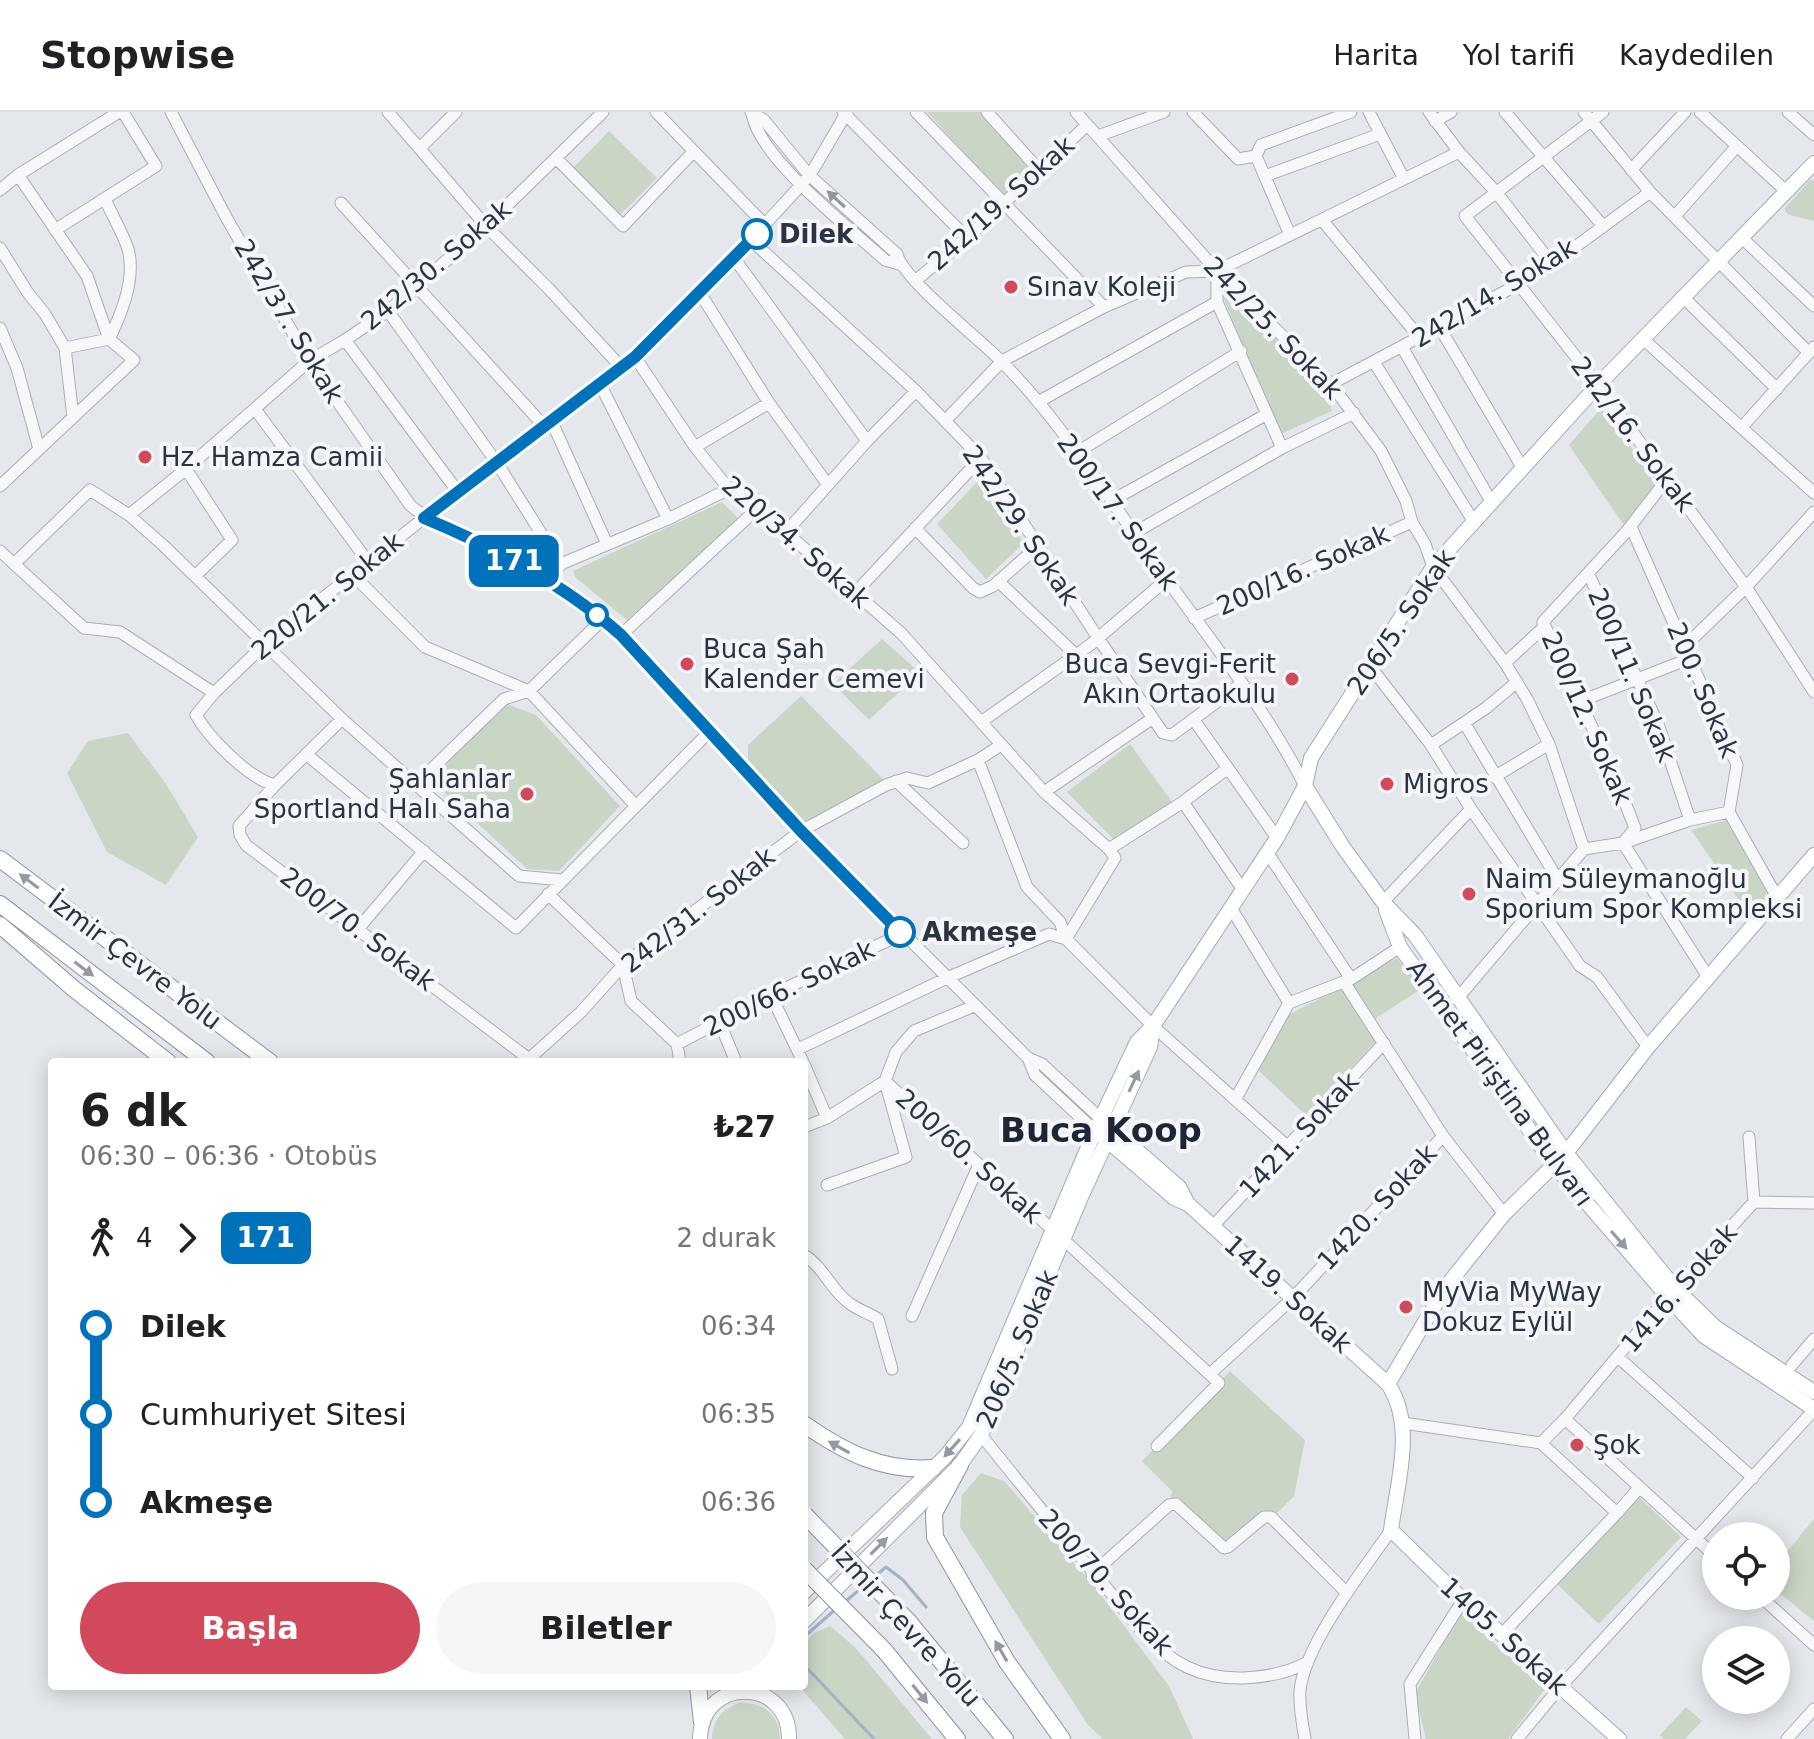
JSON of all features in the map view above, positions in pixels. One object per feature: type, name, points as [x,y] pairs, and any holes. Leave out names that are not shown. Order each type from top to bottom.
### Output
[{"type":"highway","name":"İzmir Çevre Yolu","points":[[0,859],[265,1058]]},
{"type":"highway","name":"İzmir Çevre Yolu","points":[[0,904],[202,1058]]},
{"type":"highway","points":[[0,925],[74,989],[163,1058]]},
{"type":"highway","points":[[808,1427],[850,1453],[873,1463],[912,1469],[933,1468]]},
{"type":"highway","points":[[960,1465],[934,1513],[935,1537],[1007,1662],[1062,1739]]},
{"type":"highway","name":"İzmir Çevre Yolu","points":[[808,1518],[909,1622],[1005,1739]]},
{"type":"highway","name":"İzmir Çevre Yolu","points":[[808,1573],[884,1650],[957,1739]]},
{"type":"highway","points":[[698,1690],[701,1731]]},
{"type":"main road","name":"206/5. Sokak","points":[[808,1617],[960,1465],[981,1435],[1137,1042],[1153,1026],[1277,838],[1305,786],[1311,758],[1433,567],[1598,385],[1814,163]]},
{"type":"main road","name":"Ahmet Piriştina Bulvarı","points":[[1305,786],[1343,847],[1383,902],[1415,935],[1566,1153],[1704,1336],[1814,1410]]},
{"type":"main road","points":[[1391,1530],[1403,1423],[1398,1401],[1388,1384],[1445,1288],[1504,1214],[1555,1166],[1648,1047],[1814,855]]},
{"type":"main road","name":"Ahmet Piriştina Bulvarı","points":[[1383,902],[1400,947],[1555,1166],[1672,1293],[1747,1350],[1814,1392]]},
{"type":"main road","name":"1419. Sokak","points":[[1104,1130],[1174,1198],[1188,1204],[1388,1384]]},
{"type":"main road","name":"206/5. Sokak","points":[[808,1588],[956,1445],[969,1427],[1059,1236]]},
{"type":"main road","name":"1405. Sokak","points":[[1391,1530],[1463,1600],[1619,1739]]},
{"type":"main road","points":[[701,1731],[716,1701],[736,1690],[765,1696],[779,1707],[788,1723]]},
{"type":"main road","points":[[777,1690],[788,1723],[789,1739]]},
{"type":"street","points":[[0,188],[121,112],[156,166],[55,230]]},
{"type":"street","name":"242/37. Sokak","points":[[171,112],[226,217],[309,361],[410,505],[424,518]]},
{"type":"street","points":[[388,112],[486,226],[622,368]]},
{"type":"street","points":[[420,148],[456,112]]},
{"type":"street","name":"242/30. Sokak","points":[[129,515],[309,361],[388,311],[486,226],[603,112]]},
{"type":"street","points":[[656,112],[765,225]]},
{"type":"street","points":[[916,112],[1104,307]]},
{"type":"street","points":[[987,112],[1039,170]]},
{"type":"street","name":"242/25. Sokak","points":[[1076,112],[1217,271],[1331,384],[1381,451],[1433,567],[1505,663],[1549,744],[1584,849]]},
{"type":"street","name":"242/19. Sokak","points":[[1098,136],[1164,112]]},
{"type":"street","points":[[1193,112],[1238,159],[1256,156]]},
{"type":"street","points":[[1290,235],[1256,156],[1261,145],[1351,112]]},
{"type":"street","points":[[1369,112],[1404,179]]},
{"type":"street","points":[[1451,112],[1432,117],[1552,264]]},
{"type":"street","points":[[1505,112],[1603,226]]},
{"type":"street","points":[[1496,192],[1543,158],[1588,117],[1603,112]]},
{"type":"street","points":[[1631,170],[1685,112]]},
{"type":"street","points":[[1700,112],[1787,192]]},
{"type":"street","points":[[1788,112],[1814,135]]},
{"type":"street","name":"200/17. Sokak","points":[[752,113],[764,120],[809,175],[897,254],[899,264]]},
{"type":"street","name":"200/17. Sokak","points":[[752,113],[755,129],[801,185],[885,260],[899,264],[1002,361],[1038,402],[1283,742],[1305,786]]},
{"type":"street","points":[[845,113],[967,238]]},
{"type":"street","name":"220/21. Sokak","points":[[275,785],[261,782],[205,731],[196,715],[214,693],[266,643],[635,357],[734,258],[801,185],[845,113]]},
{"type":"street","points":[[1588,117],[1650,192],[1811,350],[1742,427]]},
{"type":"street","name":"242/19. Sokak","points":[[915,281],[967,238],[1087,125]]},
{"type":"street","points":[[1265,176],[1380,134]]},
{"type":"street","points":[[1675,216],[1737,146]]},
{"type":"street","points":[[556,158],[623,226],[693,152]]},
{"type":"street","points":[[945,421],[1002,361],[1104,307],[1186,272],[1217,271],[1459,152]]},
{"type":"street","points":[[0,486],[134,360],[109,339],[87,276],[18,175]]},
{"type":"street","name":"242/16. Sokak","points":[[1496,192],[1465,216],[1598,385],[1746,587],[1813,688]]},
{"type":"street","name":"242/14. Sokak","points":[[1331,384],[1440,328],[1552,264],[1650,192]]},
{"type":"street","points":[[105,199],[128,248],[130,264],[123,305],[109,339]]},
{"type":"street","points":[[341,203],[548,423],[607,544]]},
{"type":"street","points":[[1322,220],[1420,338]]},
{"type":"street","points":[[1742,238],[1814,306]]},
{"type":"street","name":"242/29. Sokak","points":[[751,240],[916,391],[981,458],[1153,718]]},
{"type":"street","points":[[0,248],[65,348],[73,417]]},
{"type":"street","points":[[734,258],[867,441]]},
{"type":"street","points":[[1217,271],[1217,302],[1282,448]]},
{"type":"street","points":[[700,293],[769,403],[828,485]]},
{"type":"street","points":[[1683,297],[1777,389]]},
{"type":"street","points":[[1038,402],[1217,302]]},
{"type":"street","points":[[388,311],[497,463],[561,565]]},
{"type":"street","points":[[0,328],[17,368],[39,449]]},
{"type":"street","points":[[1440,328],[1522,467]]},
{"type":"street","points":[[65,348],[109,339]]},
{"type":"street","points":[[1643,339],[1814,493]]},
{"type":"street","points":[[345,340],[458,492]]},
{"type":"street","points":[[1402,347],[1492,503]]},
{"type":"street","points":[[1076,453],[1241,351]]},
{"type":"street","name":"220/34. Sokak","points":[[635,357],[695,447],[729,489],[758,508],[901,633],[1044,792],[1109,849]]},
{"type":"street","points":[[1374,362],[1474,522]]},
{"type":"street","points":[[600,384],[668,519]]},
{"type":"street","points":[[786,532],[916,391]]},
{"type":"street","points":[[695,447],[769,403]]},
{"type":"street","points":[[255,409],[369,563]]},
{"type":"street","points":[[1134,533],[1282,448],[1354,413]]},
{"type":"street","points":[[1111,501],[1267,414]]},
{"type":"street","points":[[855,593],[981,458]]},
{"type":"street","points":[[186,469],[232,540],[195,576]]},
{"type":"street","points":[[1505,663],[1589,575],[1667,479]]},
{"type":"street","points":[[537,574],[668,519],[729,489]]},
{"type":"street","points":[[14,564],[90,490],[129,515],[342,719],[519,876],[562,880]]},
{"type":"street","points":[[621,635],[758,508]]},
{"type":"street","points":[[1686,645],[1746,587],[1814,512]]},
{"type":"street","points":[[424,518],[463,534],[537,574],[621,635],[801,831],[974,1006],[1028,1058],[1042,1064],[1104,1130]]},
{"type":"street","name":"200/16. Sokak","points":[[1194,618],[1412,522]]},
{"type":"street","name":"200. Sokak","points":[[1631,527],[1737,765],[1729,812]]},
{"type":"street","points":[[915,528],[976,591],[986,590],[1038,546]]},
{"type":"street","points":[[0,551],[84,628],[120,632],[214,693]]},
{"type":"street","points":[[353,575],[425,647],[529,691],[636,806]]},
{"type":"street","name":"200/11. Sokak","points":[[1589,575],[1658,724],[1690,820]]},
{"type":"street","points":[[981,722],[1076,655],[1167,579]]},
{"type":"street","points":[[998,581],[1076,655]]},
{"type":"street","points":[[415,785],[504,699],[529,691],[603,619]]},
{"type":"street","name":"200/12. Sokak","points":[[1544,624],[1581,701],[1635,828],[1623,843],[1708,977]]},
{"type":"street","points":[[1581,701],[1691,658]]},
{"type":"street","points":[[1370,666],[1431,745],[1537,907],[1580,966],[1597,977],[1648,1047]]},
{"type":"street","points":[[1431,745],[1465,724],[1517,682]]},
{"type":"street","points":[[1044,792],[1153,718],[1163,733],[1172,735],[1241,684]]},
{"type":"street","points":[[275,785],[342,719]]},
{"type":"street","points":[[1194,720],[1277,838]]},
{"type":"street","points":[[1465,724],[1558,880]]},
{"type":"street","points":[[306,754],[516,928],[710,731]]},
{"type":"street","points":[[1494,777],[1549,744]]},
{"type":"street","points":[[896,781],[907,778],[928,783],[978,760],[1001,745]]},
{"type":"street","points":[[978,760],[1027,887],[1060,922],[1066,939],[1153,1026],[1287,1146]]},
{"type":"street","points":[[1066,939],[1115,858],[1109,849],[1183,802],[1228,768]]},
{"type":"street","points":[[896,781],[963,843]]},
{"type":"street","name":"242/31. Sokak","points":[[530,1058],[581,1012],[623,965],[801,831],[896,781]]},
{"type":"street","name":"200/70. Sokak","points":[[275,785],[239,826],[246,845],[528,1058]]},
{"type":"street","points":[[1183,802],[1243,890]]},
{"type":"street","points":[[1383,902],[1471,809]]},
{"type":"street","points":[[1457,999],[1584,849],[1623,843],[1690,820],[1729,812],[1777,897]]},
{"type":"street","points":[[358,929],[424,851]]},
{"type":"street","points":[[1267,852],[1443,1136],[1504,1214]]},
{"type":"street","points":[[548,894],[623,965],[631,1001],[677,1044],[679,1058]]},
{"type":"street","points":[[1231,908],[1289,1003]]},
{"type":"street","name":"200/66. Sokak","points":[[677,1044],[771,995],[902,934]]},
{"type":"street","points":[[798,1049],[947,978],[1049,934],[1066,939]]},
{"type":"street","points":[[1236,1098],[1289,1003],[1347,981],[1400,947]]},
{"type":"street","points":[[771,995],[802,1058]]},
{"type":"street","points":[[827,1185],[906,1157],[885,1081],[896,1052],[914,1031],[974,1006]]},
{"type":"street","points":[[719,1021],[734,1058]]},
{"type":"street","name":"1421. Sokak","points":[[1213,1226],[1384,1043]]},
{"type":"street","points":[[808,1073],[827,1118]]},
{"type":"street","points":[[808,1125],[827,1118],[885,1081]]},
{"type":"street","name":"200/60. Sokak","points":[[885,1081],[1211,1373]]},
{"type":"street","name":"1420. Sokak","points":[[1157,1446],[1219,1383],[1211,1373],[1293,1298],[1443,1136]]},
{"type":"street","points":[[1749,1137],[1754,1202]]},
{"type":"street","points":[[912,1316],[978,1167]]},
{"type":"street","name":"1416. Sokak","points":[[1541,1443],[1754,1202],[1814,1203]]},
{"type":"street","points":[[808,1258],[849,1303],[878,1319],[892,1369]]},
{"type":"street","points":[[1792,1365],[1814,1339]]},
{"type":"street","points":[[1619,1358],[1753,1478]]},
{"type":"street","points":[[1517,1739],[1560,1687],[1814,1410]]},
{"type":"street","points":[[1565,1419],[1702,1544]]},
{"type":"street","points":[[1403,1423],[1541,1443],[1617,1513]]},
{"type":"street","name":"200/70. Sokak","points":[[981,1435],[1092,1574],[1146,1634],[1186,1667],[1199,1672],[1240,1677],[1286,1671],[1306,1663]]},
{"type":"street","points":[[1502,1634],[1639,1488]]},
{"type":"street","points":[[1092,1574],[1171,1504],[1181,1506],[1224,1548],[1269,1516],[1347,1593]]},
{"type":"street","points":[[1305,1739],[1300,1691],[1306,1663],[1347,1593],[1391,1530]]},
{"type":"street","points":[[1415,1739],[1410,1684],[1463,1600]]},
{"type":"street","points":[[1775,1610],[1814,1645]]},
{"type":"street","points":[[1787,1739],[1814,1709]]},
{"type":"green space","points":[[927,112],[980,112],[1032,169],[1003,195]]},
{"type":"green space","points":[[609,131],[657,178],[619,216],[572,169]]},
{"type":"green space","points":[[1810,180],[1814,180],[1814,221],[1789,215],[1785,211]]},
{"type":"green space","points":[[1230,291],[1326,393],[1332,411],[1281,434],[1222,295]]},
{"type":"green space","points":[[1602,407],[1655,480],[1653,488],[1625,527],[1569,445]]},
{"type":"green space","points":[[981,478],[1024,543],[986,579],[937,524]]},
{"type":"green space","points":[[722,502],[740,520],[627,620],[575,577],[573,571]]},
{"type":"green space","points":[[882,639],[920,673],[869,720],[833,684]]},
{"type":"green space","points":[[801,696],[885,781],[805,822],[748,762],[748,745]]},
{"type":"green space","name":"Şahlanlar Sportland Halı Saha","points":[[501,702],[536,715],[620,806],[559,871],[527,869],[432,781]]},
{"type":"green space","points":[[128,733],[166,784],[198,837],[166,885],[107,852],[67,773],[88,741]]},
{"type":"green space","points":[[1130,744],[1172,802],[1114,840],[1067,792]]},
{"type":"green space","points":[[1730,819],[1774,896],[1750,916],[1691,830]]},
{"type":"green space","points":[[1397,958],[1421,989],[1373,1020],[1383,1034],[1306,1115],[1258,1070],[1290,1014]]},
{"type":"green space","points":[[1230,1371],[1305,1440],[1294,1496],[1272,1518],[1230,1545],[1218,1545],[1170,1496],[1173,1492],[1142,1461]]},
{"type":"green space","points":[[981,1473],[1004,1481],[1095,1587],[1169,1686],[1193,1739],[1103,1739],[1088,1725],[960,1527],[962,1495]]},
{"type":"green space","points":[[1639,1497],[1681,1537],[1599,1624],[1557,1584]]},
{"type":"green space","points":[[1814,1519],[1814,1621],[1790,1601],[1790,1548]]},
{"type":"green space","points":[[1461,1613],[1545,1689],[1508,1739],[1426,1739],[1415,1693]]},
{"type":"green space","points":[[830,1626],[855,1647],[932,1739],[845,1739],[802,1690],[808,1690],[808,1640],[814,1633]]},
{"type":"green space","points":[[739,1703],[768,1711],[777,1723],[780,1739],[712,1739],[719,1716]]},
{"type":"green space","points":[[1686,1707],[1702,1721],[1685,1739],[1664,1739],[1660,1735]]},
{"type":"waterway","points":[[873,1578],[886,1567],[903,1580],[926,1607]]},
{"type":"waterway","points":[[846,1601],[865,1585]]},
{"type":"waterway","points":[[808,1633],[837,1608]]},
{"type":"waterway","points":[[808,1669],[874,1739]]},
{"type":"bus line","name":"171","points":[[757,234],[635,357],[424,518],[463,534],[537,574],[603,619],[900,932]]},
{"type":"place","name":"Dilek","points":[[757,234]]},
{"type":"place","name":"Sınav Koleji","points":[[1011,287]]},
{"type":"place","name":"Hz. Hamza Camii","points":[[145,457]]},
{"type":"place","name":"Buca Şah Kalender Cemevi","points":[[687,664]]},
{"type":"place","name":"Buca Sevgi-Ferit Akın Ortaokulu","points":[[1292,679]]},
{"type":"place","name":"Migros","points":[[1387,784]]},
{"type":"place","name":"Şahlanlar Sportland Halı Saha","points":[[527,794]]},
{"type":"place","name":"Naim Süleymanoğlu Sporium Spor Kompleksi","points":[[1469,894]]},
{"type":"place","name":"Akmeşe","points":[[900,932]]},
{"type":"place","name":"MyVia MyWay Dokuz Eylül","points":[[1406,1307]]},
{"type":"place","name":"Şok","points":[[1577,1445]]},
{"type":"district","name":"Buca Koop","points":[[1101,1130]]}]
